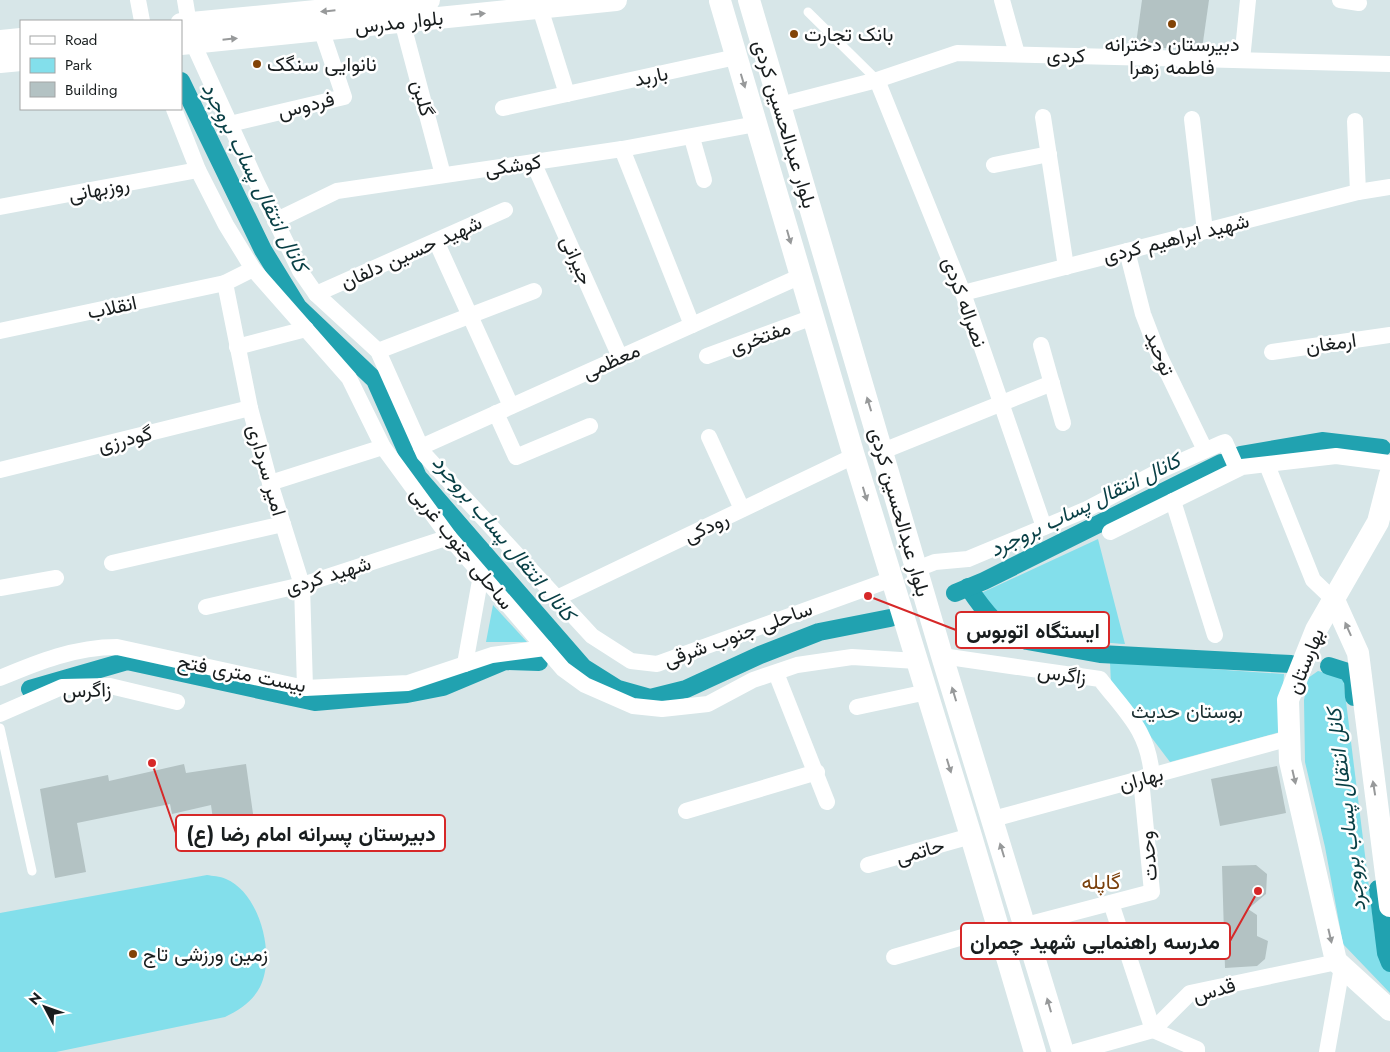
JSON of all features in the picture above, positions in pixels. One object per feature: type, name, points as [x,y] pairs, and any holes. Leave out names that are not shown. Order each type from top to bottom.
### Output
[{"type":"main road","name":"بلوار مدرس","points":[[186,34],[429,0]]},
{"type":"main road","name":"بلوار مدرس","points":[[186,34],[321,29],[616,0]]},
{"type":"main road","name":"بلوار عبدالحسین کردی","points":[[726,0],[736,57],[854,456],[971,836],[1035,1052]]},
{"type":"main road","name":"بلوار عبدالحسین کردی","points":[[748,0],[883,451],[942,656],[1026,925],[1063,1052]]},
{"type":"main road","points":[[0,41],[20,39]]},
{"type":"main road","points":[[736,57],[742,47],[749,44],[763,49]]},
{"type":"main road","points":[[0,62],[20,60]]},
{"type":"main road","points":[[1334,600],[1378,522],[1390,475]]},
{"type":"main road","points":[[892,579],[917,569]]},
{"type":"main road","name":"بهارستان","points":[[1334,600],[1316,630],[1288,700],[1290,761],[1340,964]]},
{"type":"main road","name":"بهارستان","points":[[1334,600],[1358,653],[1384,814],[1390,906]]},
{"type":"main road","points":[[917,661],[942,656]]},
{"type":"main road","points":[[1340,964],[1390,1010]]},
{"type":"street","points":[[138,0],[142,20]]},
{"type":"street","name":"ساحلی جنوب شرقی","points":[[185,0],[186,34],[300,271],[316,294],[378,351],[424,454],[592,636],[631,662],[657,664],[892,579]]},
{"type":"street","points":[[1002,0],[1017,54]]},
{"type":"street","points":[[1242,60],[1248,0]]},
{"type":"street","points":[[1340,0],[1359,3]]},
{"type":"street","points":[[540,8],[567,94]]},
{"type":"street","name":"گلبن","points":[[402,21],[443,175]]},
{"type":"street","name":"فردوس","points":[[230,124],[344,97],[321,29]]},
{"type":"street","name":"کردی","points":[[780,105],[877,80],[957,53],[1390,64]]},
{"type":"street","name":"باربد","points":[[503,108],[736,57]]},
{"type":"street","name":"نصراله کردی","points":[[877,80],[963,293],[1044,527]]},
{"type":"street","name":"ساحلی جنوب غربی","points":[[174,110],[198,170],[226,225],[253,269],[349,378],[383,447],[449,537],[563,669],[585,685],[633,706],[662,709],[708,704],[753,680],[797,665],[852,657],[917,661]]},
{"type":"street","points":[[1043,117],[1066,267]]},
{"type":"street","points":[[1192,119],[1205,231]]},
{"type":"street","points":[[1355,122],[1358,192]]},
{"type":"street","name":"کوشکی","points":[[276,221],[337,191],[692,138],[756,124]]},
{"type":"street","points":[[692,138],[704,180]]},
{"type":"street","points":[[622,149],[692,325]]},
{"type":"street","points":[[994,165],[1049,154]]},
{"type":"street","name":"جیرانی","points":[[534,162],[620,357]]},
{"type":"street","name":"روزبهانی","points":[[0,207],[198,170]]},
{"type":"street","name":"شهید ابراهیم کردی","points":[[963,293],[1358,192],[1390,187]]},
{"type":"street","name":"شهید حسین دلفان","points":[[316,294],[505,210]]},
{"type":"street","points":[[436,241],[470,316],[503,409],[516,457],[590,426]]},
{"type":"street","name":"توحید","points":[[1127,251],[1143,314],[1158,353],[1205,450]]},
{"type":"street","points":[[224,283],[253,269]]},
{"type":"street","name":"معظمی","points":[[421,447],[801,276]]},
{"type":"street","name":"انقلاب","points":[[0,331],[224,283]]},
{"type":"street","name":"امیر سرداری","points":[[224,283],[250,408],[270,483],[302,584],[305,688]]},
{"type":"street","points":[[378,351],[534,291]]},
{"type":"street","name":"مفتخری","points":[[707,356],[813,317]]},
{"type":"street","points":[[238,347],[306,329]]},
{"type":"street","name":"ارمغان","points":[[1272,352],[1390,335]]},
{"type":"street","points":[[1041,345],[1063,423]]},
{"type":"street","points":[[883,451],[1052,383]]},
{"type":"street","name":"گودرزی","points":[[0,470],[250,408]]},
{"type":"street","points":[[709,437],[742,509]]},
{"type":"street","points":[[917,569],[935,562],[968,560],[1085,510],[1205,450],[1225,442],[1237,469]]},
{"type":"street","points":[[270,483],[383,447]]},
{"type":"street","name":"رودکی","points":[[557,598],[854,456]]},
{"type":"street","points":[[1110,532],[1242,467],[1336,456],[1390,463]]},
{"type":"street","points":[[1267,465],[1313,580],[1334,600]]},
{"type":"street","points":[[1173,501],[1215,635]]},
{"type":"street","points":[[112,562],[283,524]]},
{"type":"street","name":"شهید کردی","points":[[206,607],[302,584],[449,537]]},
{"type":"street","points":[[465,664],[481,575]]},
{"type":"street","points":[[0,588],[56,578]]},
{"type":"street","name":"بیست متری فتح","points":[[0,678],[40,661],[91,647],[117,647],[305,688],[408,683],[492,655],[545,648]]},
{"type":"street","name":"زاگرس","points":[[942,656],[1100,679],[1141,731],[1150,755],[1147,777]]},
{"type":"street","points":[[776,673],[817,772],[827,802]]},
{"type":"street","name":"زاگرس","points":[[0,714],[62,687],[110,686],[177,702]]},
{"type":"street","points":[[857,707],[927,692]]},
{"type":"street","name":"بهاران","points":[[993,819],[1290,738]]},
{"type":"street","points":[[686,811],[817,772]]},
{"type":"street","name":"وحدت","points":[[1026,925],[1152,892],[1147,777]]},
{"type":"street","name":"حاتمی","points":[[868,865],[971,836]]},
{"type":"street","points":[[1111,903],[1153,1030],[1202,1051]]},
{"type":"street","points":[[894,957],[997,927]]},
{"type":"street","points":[[1327,1052],[1340,964]]},
{"type":"street","name":"قدس","points":[[1075,1052],[1153,1030],[1190,993],[1340,964]]},
{"type":"lane","points":[[808,12],[877,80]]},
{"type":"lane","points":[[0,728],[32,872]]},
{"type":"green space","name":"بوستان حدیث","points":[[1098,539],[1125,644],[1058,637],[1023,630],[998,618],[979,594]]},
{"type":"green space","points":[[493,605],[527,642],[486,642]]},
{"type":"green space","name":"بوستان حدیث","points":[[1110,662],[1284,674],[1280,732],[1170,762],[1111,684]]},
{"type":"green space","points":[[1318,671],[1343,677],[1375,936],[1390,952],[1390,993],[1343,944],[1325,847],[1305,762],[1304,700],[1308,678]]},
{"type":"green space","name":"زمین ورزشی تاج","points":[[207,875],[224,878],[238,886],[248,897],[262,927],[265,943],[265,974],[257,992],[245,1005],[225,1017],[56,1052],[0,1052],[0,913]]},
{"type":"building","name":"دبیرستان دخترانه فاطمه زهرا","points":[[1142,0],[1209,0],[1202,49],[1162,48],[1136,44]]},
{"type":"building","points":[[184,764],[186,773],[246,764],[256,835],[216,841],[211,805],[172,814],[170,804],[77,823],[86,872],[55,878],[40,789],[108,775],[109,781]]},
{"type":"building","points":[[1277,766],[1286,813],[1220,826],[1211,779]]},
{"type":"building","points":[[1256,865],[1267,874],[1266,894],[1248,909],[1257,915],[1257,936],[1268,941],[1265,959],[1257,966],[1225,968],[1222,866]]},
{"type":"waterway","name":"کانال انتقال پساب بروجرد","points":[[182,83],[263,250],[298,307],[375,380],[418,477],[583,667],[618,689],[650,698],[686,689],[760,655],[819,632],[890,618]]},
{"type":"waterway","name":"کانال انتقال پساب بروجرد","points":[[1240,455],[1322,441],[1382,448]]},
{"type":"waterway","name":"کانال انتقال پساب بروجرد","points":[[955,593],[984,581],[1221,463]]},
{"type":"waterway","name":"کانال انتقال پساب بروجرد","points":[[968,587],[980,604],[1000,626],[1027,641],[1100,654],[1291,664]]},
{"type":"waterway","points":[[30,689],[127,661],[315,702],[407,694],[443,687],[505,661],[539,662]]},
{"type":"waterway","name":"کانل انتقال پساب بروجرد","points":[[1329,666],[1348,672],[1353,681],[1354,697]]},
{"type":"waterway","name":"کانل انتقال پساب بروجرد","points":[[1378,889],[1386,953],[1390,963]]},
{"type":"place","name":"دبیرستان دخترانه فاطمه زهرا","points":[[1172,24]]},
{"type":"place","name":"بانک تجارت","points":[[794,34]]},
{"type":"place","name":"نانوایی سنگک","points":[[257,64]]},
{"type":"place","name":"ایستگاه اتوبوس","points":[[868,596]]},
{"type":"place","name":"دبیرستان پسرانه امام رضا (ع)","points":[[152,763]]},
{"type":"place","name":"مدرسه راهنمایی شهید چمران","points":[[1258,891]]},
{"type":"place","name":"زمین ورزشی تاج","points":[[133,954]]},
{"type":"district","name":"گاپله","points":[[1101,882]]}]
